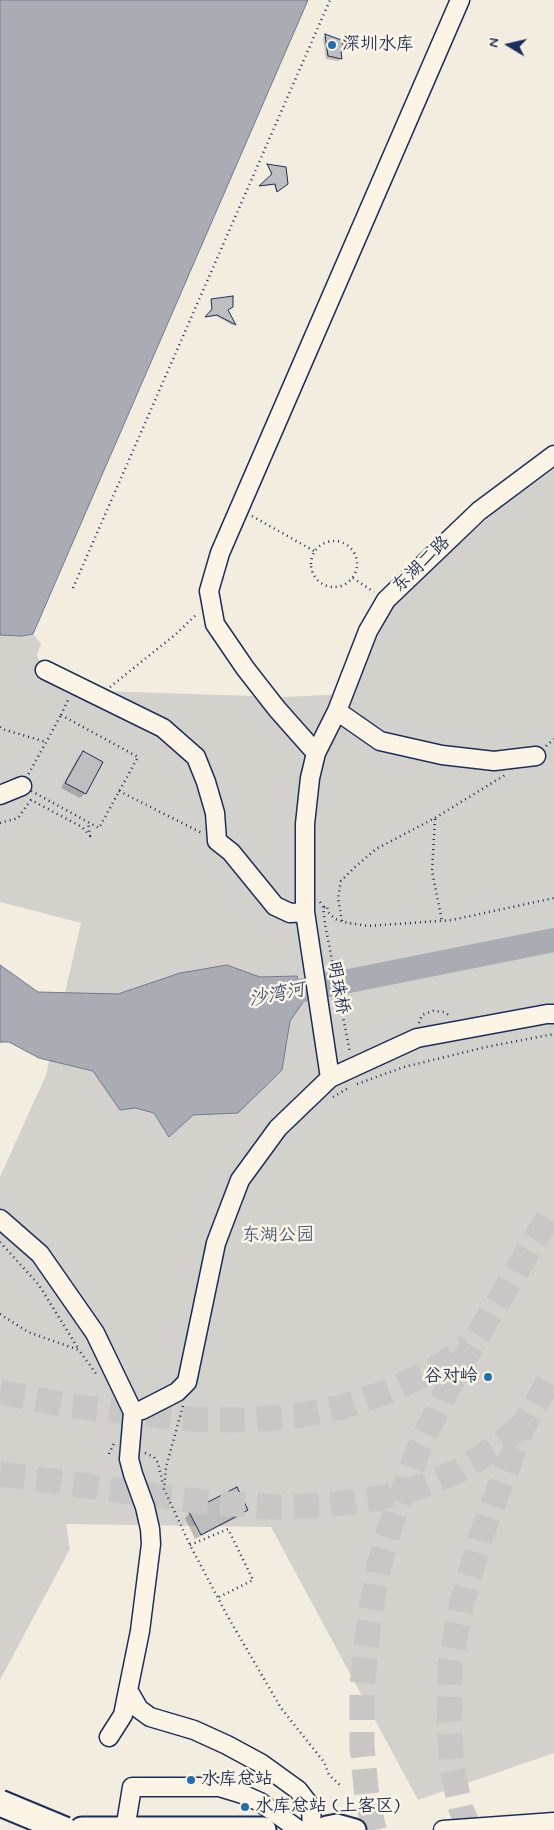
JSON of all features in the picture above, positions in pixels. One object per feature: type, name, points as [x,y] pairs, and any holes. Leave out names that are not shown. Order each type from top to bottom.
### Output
[{"type":"highway","points":[[0,1803],[65,1830]]},
{"type":"highway","points":[[31,1830],[38,1823],[53,1818],[87,1819],[113,1830]]},
{"type":"highway","points":[[82,1830],[263,1830]]},
{"type":"main road","points":[[321,1830],[337,1826],[354,1830]]},
{"type":"street","points":[[316,753],[277,709],[245,668],[215,624],[209,591],[220,553],[460,0]]},
{"type":"street","name":"东湖二路","points":[[316,753],[337,711],[368,631],[386,600],[479,511],[554,455]]},
{"type":"street","points":[[45,670],[163,728],[196,757],[215,813],[218,841],[231,852],[275,906],[290,913],[305,912]]},
{"type":"street","points":[[337,711],[380,741],[442,755],[494,761],[536,756]]},
{"type":"street","name":"明珠桥","points":[[316,753],[310,778],[306,824],[305,912],[330,1078]]},
{"type":"street","points":[[0,795],[22,786]]},
{"type":"street","points":[[133,1412],[142,1410],[178,1392],[187,1382],[216,1244],[240,1180],[278,1128],[330,1078],[417,1038],[554,1014]]},
{"type":"street","points":[[0,1219],[40,1254],[95,1333],[133,1412],[130,1459],[133,1474],[145,1507],[151,1544],[140,1631],[123,1715],[109,1738]]},
{"type":"street","points":[[128,1690],[139,1709],[150,1717],[194,1730],[226,1745],[262,1764],[298,1790],[311,1807],[312,1830]]},
{"type":"street","points":[[124,1830],[132,1787],[220,1787],[260,1802],[299,1830]]},
{"type":"street","points":[[443,1830],[554,1822]]},
{"type":"path","points":[[73,588],[330,0]]},
{"type":"path","points":[[240,509],[314,551]]},
{"type":"path","points":[[333,541],[347,545],[356,557],[357,564],[353,578],[337,588],[319,583],[315,579],[311,568],[314,551],[326,542],[333,541]]},
{"type":"path","points":[[353,578],[386,600]]},
{"type":"path","points":[[99,696],[176,634],[196,616],[210,598]]},
{"type":"path","points":[[61,714],[138,756],[99,828],[22,786],[61,714]]},
{"type":"path","points":[[0,727],[46,742]]},
{"type":"path","points":[[342,921],[338,898],[341,881],[376,849],[435,818],[511,772]]},
{"type":"path","points":[[119,791],[218,841]]},
{"type":"path","points":[[0,823],[18,818],[31,800],[82,827],[90,836],[88,822]]},
{"type":"path","points":[[435,818],[432,871],[442,921]]},
{"type":"path","points":[[324,907],[327,906],[328,912],[335,919],[368,926],[442,921],[554,898]]},
{"type":"path","name":"明珠桥","points":[[325,924],[350,1051]]},
{"type":"path","points":[[359,1083],[413,1065],[486,1047],[554,1034]]},
{"type":"path","points":[[329,1100],[350,1087]]},
{"type":"path","points":[[0,1242],[40,1286],[79,1350],[99,1377]]},
{"type":"path","points":[[0,1314],[28,1332],[79,1350]]},
{"type":"path","points":[[184,1402],[166,1467],[164,1489],[190,1545],[218,1598],[281,1708],[324,1762],[329,1775],[341,1786]]},
{"type":"path","points":[[109,1454],[114,1441]]},
{"type":"path","points":[[190,1545],[228,1529],[253,1580],[218,1598]]},
{"type":"green space","name":"东湖公园","points":[[554,468],[554,1753],[418,1800],[271,1527],[66,1524],[70,1549],[0,1680],[0,1177],[46,1075],[81,923],[0,902],[0,635],[22,636],[33,634],[41,644],[37,654],[38,659],[77,675],[87,684],[100,691],[283,697],[348,694],[392,608],[408,590],[497,510]]},
{"type":"water","name":"深圳水库","points":[[0,0],[308,0],[33,634],[22,636],[0,635]]},
{"type":"water","points":[[0,965],[38,992],[118,994],[180,973],[227,965],[260,977],[297,976],[304,1001],[290,1021],[282,1070],[238,1113],[193,1115],[169,1137],[154,1113],[135,1108],[120,1110],[93,1071],[39,1058],[9,1042],[0,1042]]},
{"type":"building","name":"深圳水库","points":[[325,34],[344,41],[342,44],[351,48],[341,52],[342,59],[328,56]]},
{"type":"building","points":[[267,164],[286,167],[288,184],[277,192],[275,184],[259,186],[272,174]]},
{"type":"building","points":[[233,296],[233,307],[228,310],[236,325],[217,315],[205,317],[212,309],[211,299]]},
{"type":"building","points":[[83,751],[103,762],[86,794],[65,783]]},
{"type":"building","points":[[237,1487],[248,1510],[201,1535],[189,1512]]},
{"type":"waterway","name":"沙湾河","points":[[269,997],[554,940]]},
{"type":"tunnel","points":[[374,1830],[367,1797],[362,1747],[362,1686],[369,1622],[379,1565],[395,1512],[418,1451],[444,1396],[475,1340],[554,1208]]},
{"type":"tunnel","points":[[0,1392],[71,1406],[190,1419],[247,1420],[297,1416],[342,1407],[387,1392],[431,1372],[469,1345]]},
{"type":"tunnel","points":[[470,1830],[461,1809],[452,1768],[449,1721],[450,1665],[461,1606],[481,1536],[524,1424],[554,1373]]},
{"type":"tunnel","points":[[0,1474],[203,1502],[276,1507],[326,1505],[380,1498],[419,1487],[458,1471],[498,1446],[524,1424]]},
{"type":"place","name":"深圳水库","points":[[332,45]]},
{"type":"place","name":"谷对岭","points":[[488,1377]]},
{"type":"place","name":"水库总站","points":[[191,1780]]},
{"type":"place","name":"水库总站 (上客区)","points":[[245,1807]]}]
